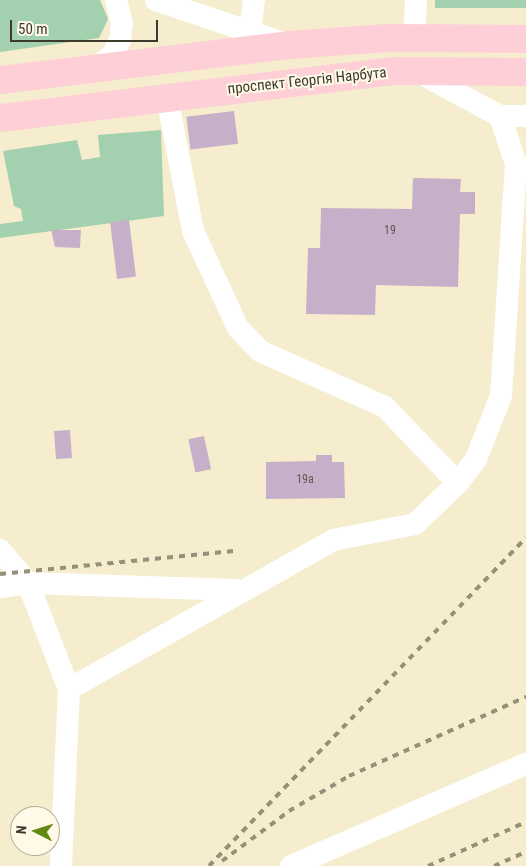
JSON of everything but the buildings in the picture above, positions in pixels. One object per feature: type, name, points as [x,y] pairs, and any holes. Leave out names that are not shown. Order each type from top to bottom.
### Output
[{"type":"main road","points":[[0,80],[289,45],[414,38],[526,39]]},
{"type":"main road","name":"проспект Георгія Нарбута","points":[[0,118],[167,97],[417,71],[526,72]]},
{"type":"street","points":[[96,68],[113,54],[120,40],[122,24],[116,0]]},
{"type":"street","points":[[156,0],[289,45]]},
{"type":"street","points":[[250,32],[254,0]]},
{"type":"street","points":[[414,38],[416,0]]},
{"type":"street","points":[[417,71],[500,116],[526,149]]},
{"type":"street","points":[[167,97],[194,231],[238,328],[260,351],[385,407],[458,483]]},
{"type":"street","points":[[500,116],[526,116]]},
{"type":"street","points":[[69,689],[236,590],[333,540],[415,524],[458,483],[476,459],[501,396],[516,164],[500,116]]},
{"type":"street","points":[[0,550],[28,583],[69,689],[61,866]]},
{"type":"street","points":[[0,587],[28,583],[236,590]]},
{"type":"street","points":[[291,866],[526,764]]},
{"type":"green space","points":[[0,0],[100,0],[108,19],[99,38],[0,52]]},
{"type":"green space","points":[[435,0],[526,0],[526,8],[435,8]]},
{"type":"green space","points":[[161,130],[164,216],[0,238],[0,224],[23,221],[21,209],[14,206],[3,151],[77,140],[82,160],[100,157],[98,135]]},
{"type":"railway","points":[[209,866],[526,538]]},
{"type":"railway","points":[[0,574],[234,551]]},
{"type":"railway","points":[[222,861],[289,811],[349,776],[526,697]]},
{"type":"railway","points":[[428,866],[526,822]]},
{"type":"railway","points":[[494,866],[526,852]]}]
